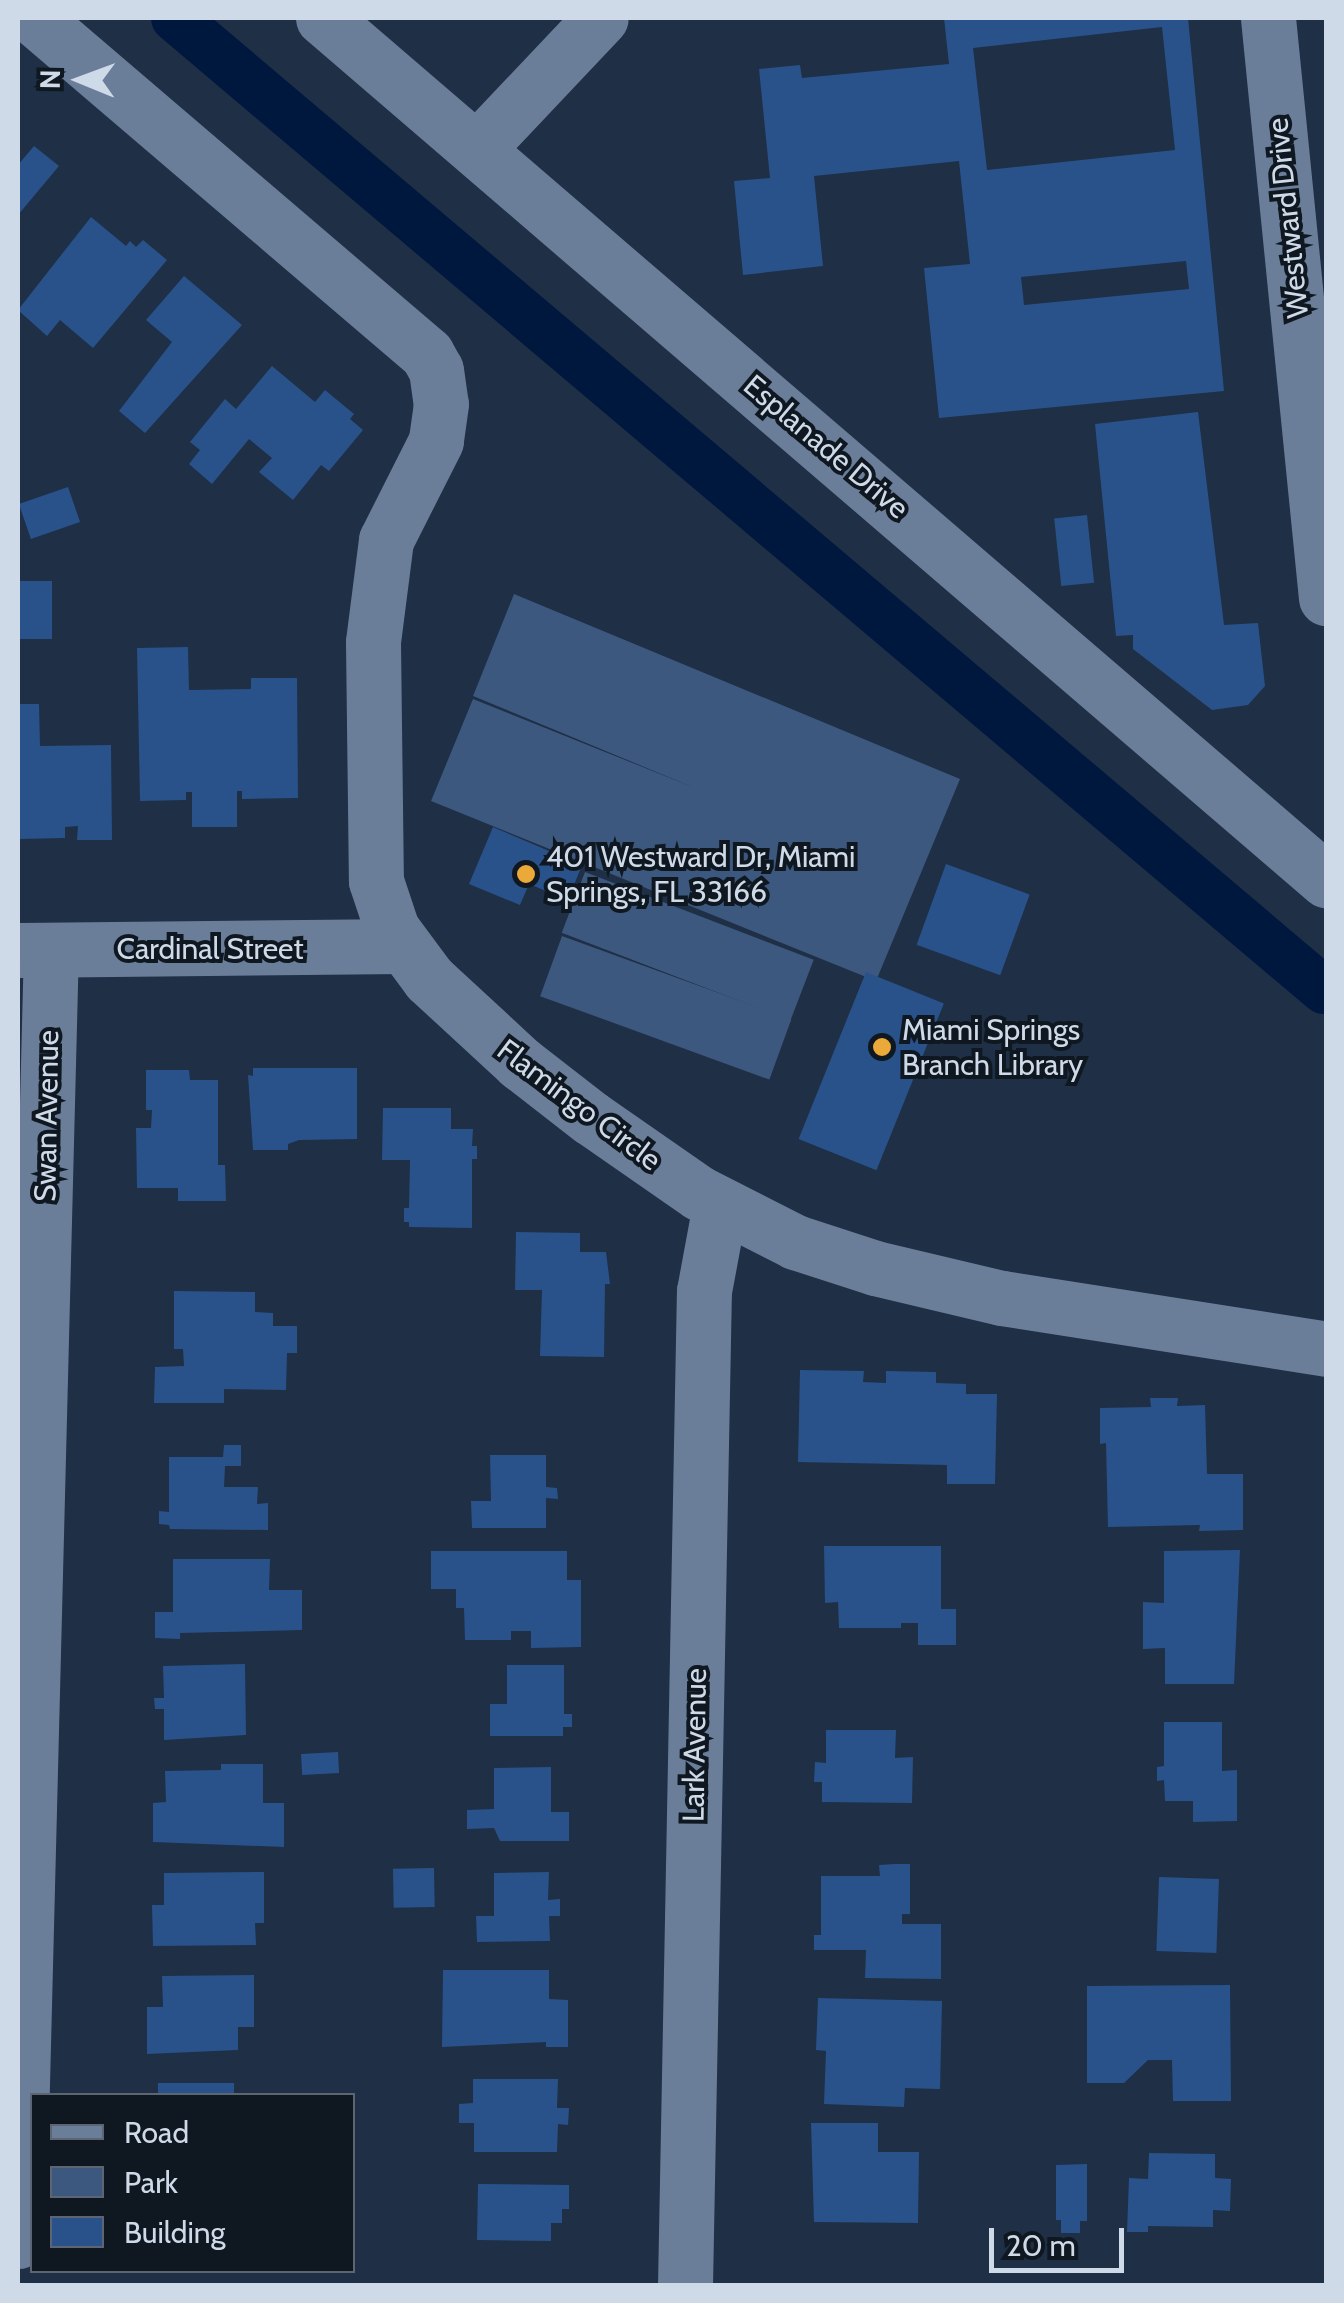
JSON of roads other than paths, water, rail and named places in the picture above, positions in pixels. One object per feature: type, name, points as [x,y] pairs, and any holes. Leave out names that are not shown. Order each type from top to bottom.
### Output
[{"type":"street","name":"Flamingo Circle","points":[[34,18],[427,354],[436,370],[441,404],[436,441],[386,540],[376,603],[376,881],[382,908],[403,946],[428,979],[520,1063],[654,1162],[720,1205],[795,1242],[938,1285],[1326,1349]]},
{"type":"street","name":"Esplanade Drive","points":[[323,18],[1326,880]]},
{"type":"street","points":[[477,148],[600,18]]},
{"type":"street","name":"Westward Drive","points":[[1268,18],[1326,598]]},
{"type":"street","name":"Cardinal Street","points":[[34,950],[403,946]]},
{"type":"street","name":"Swan Avenue","points":[[18,2241],[34,950]]},
{"type":"street","name":"Lark Avenue","points":[[685,2286],[704,1291],[720,1205]]},
{"type":"waterway","points":[[175,18],[1324,990]]},
{"type":"place","name":"401 Westward Dr, Miami Springs, FL 33166","points":[[526,874]]},
{"type":"place","name":"Miami Springs Branch Library","points":[[882,1047]]}]
